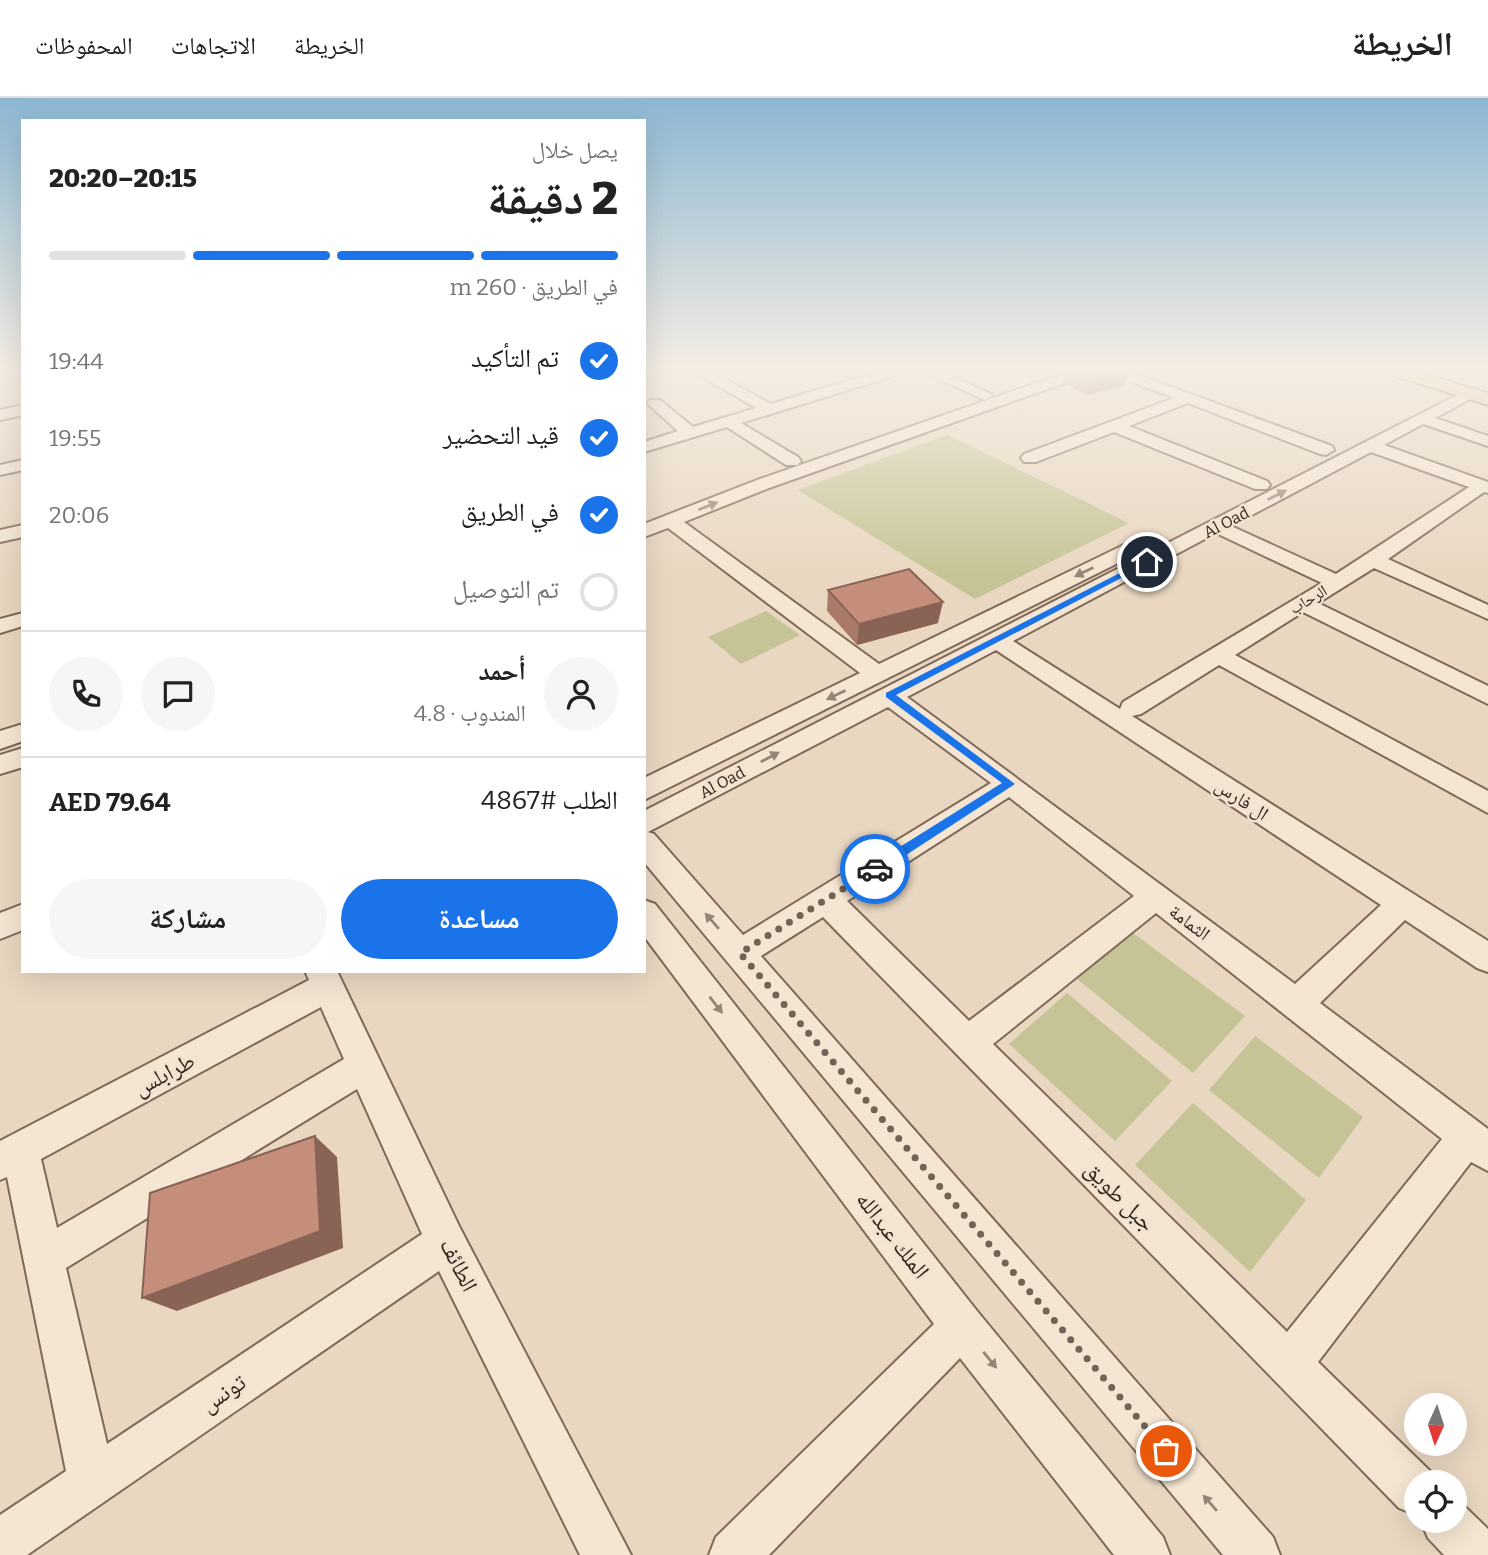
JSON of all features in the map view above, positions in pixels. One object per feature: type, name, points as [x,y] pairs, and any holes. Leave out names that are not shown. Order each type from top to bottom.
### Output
[{"type":"street","points":[[646,446],[669,440]]},
{"type":"street","points":[[758,440],[792,461]]},
{"type":"street","points":[[646,530],[670,512],[792,461],[864,440]]},
{"type":"street","points":[[670,512],[763,484],[878,440]]},
{"type":"street","points":[[1030,458],[1075,440]]},
{"type":"street","points":[[1149,440],[1261,485]]},
{"type":"street","points":[[1299,440],[1326,450]]},
{"type":"street","name":"Al Oad","points":[[646,822],[883,685],[1326,450],[1352,440]]},
{"type":"street","name":"Al Oad","points":[[646,789],[883,685],[1003,637],[1382,440]]},
{"type":"street","points":[[1371,446],[1485,487]]},
{"type":"street","points":[[0,470],[21,465]]},
{"type":"street","name":"الرحاب","points":[[1132,708],[1373,560],[1485,487]]},
{"type":"street","name":"الثمامة","points":[[670,512],[883,685],[1478,1144]]},
{"type":"street","points":[[1216,526],[1337,582]]},
{"type":"street","points":[[0,536],[21,531]]},
{"type":"street","points":[[1373,560],[1488,612]]},
{"type":"street","points":[[1301,603],[1488,696]]},
{"type":"street","points":[[0,626],[21,620]]},
{"type":"street","name":"ال فارس","points":[[1003,637],[1132,708],[1488,936]]},
{"type":"street","name":"ال فارس","points":[[1003,637],[1488,958]]},
{"type":"street","points":[[1219,655],[1488,803]]},
{"type":"street","points":[[0,740],[21,733]]},
{"type":"street","points":[[0,765],[21,758]]},
{"type":"street","points":[[740,953],[1010,784]]},
{"type":"street","points":[[646,844],[1255,1555]]},
{"type":"street","points":[[967,1043],[1156,896]]},
{"type":"street","name":"جبل طويق","points":[[826,900],[1404,1479]]},
{"type":"street","points":[[1297,1003],[1403,903]]},
{"type":"street","name":"الملك عبدالله","points":[[646,915],[962,1326],[1145,1555]]},
{"type":"street","points":[[0,926],[21,918]]},
{"type":"street","name":"الطائف","points":[[324,979],[446,1242],[606,1555]]},
{"type":"street","name":"طرابلس","points":[[10,1156],[324,979]]},
{"type":"street","points":[[43,1259],[364,1066]]},
{"type":"street","points":[[1289,1364],[1478,1144]]},
{"type":"street","points":[[10,1156],[43,1259],[92,1482]]},
{"type":"street","name":"تونس","points":[[0,1544],[446,1242]]},
{"type":"street","points":[[734,1555],[962,1326]]},
{"type":"street","points":[[1457,1533],[1479,1555]]},
{"type":"shaded area","points":[[933,440],[957,440],[1129,523],[975,599],[798,490]]},
{"type":"shaded area","points":[[766,611],[800,635],[741,664],[708,637]]},
{"type":"shaded area","points":[[1129,930],[1245,1016],[1193,1073],[1076,978]]},
{"type":"shaded area","points":[[1067,993],[1172,1081],[1115,1141],[1009,1044]]},
{"type":"shaded area","points":[[1255,1036],[1363,1117],[1319,1178],[1209,1090]]},
{"type":"shaded area","points":[[1193,1103],[1306,1200],[1250,1272],[1135,1165]]},
{"type":"building","points":[[909,569],[943,602],[859,624],[828,590]]},
{"type":"building","points":[[315,1136],[320,1231],[142,1298],[150,1193]]},
{"type":"way so far","points":[[875,869],[740,953],[1166,1451]]},
{"type":"route","points":[[875,869],[1010,784],[889,695],[1147,562]]}]
